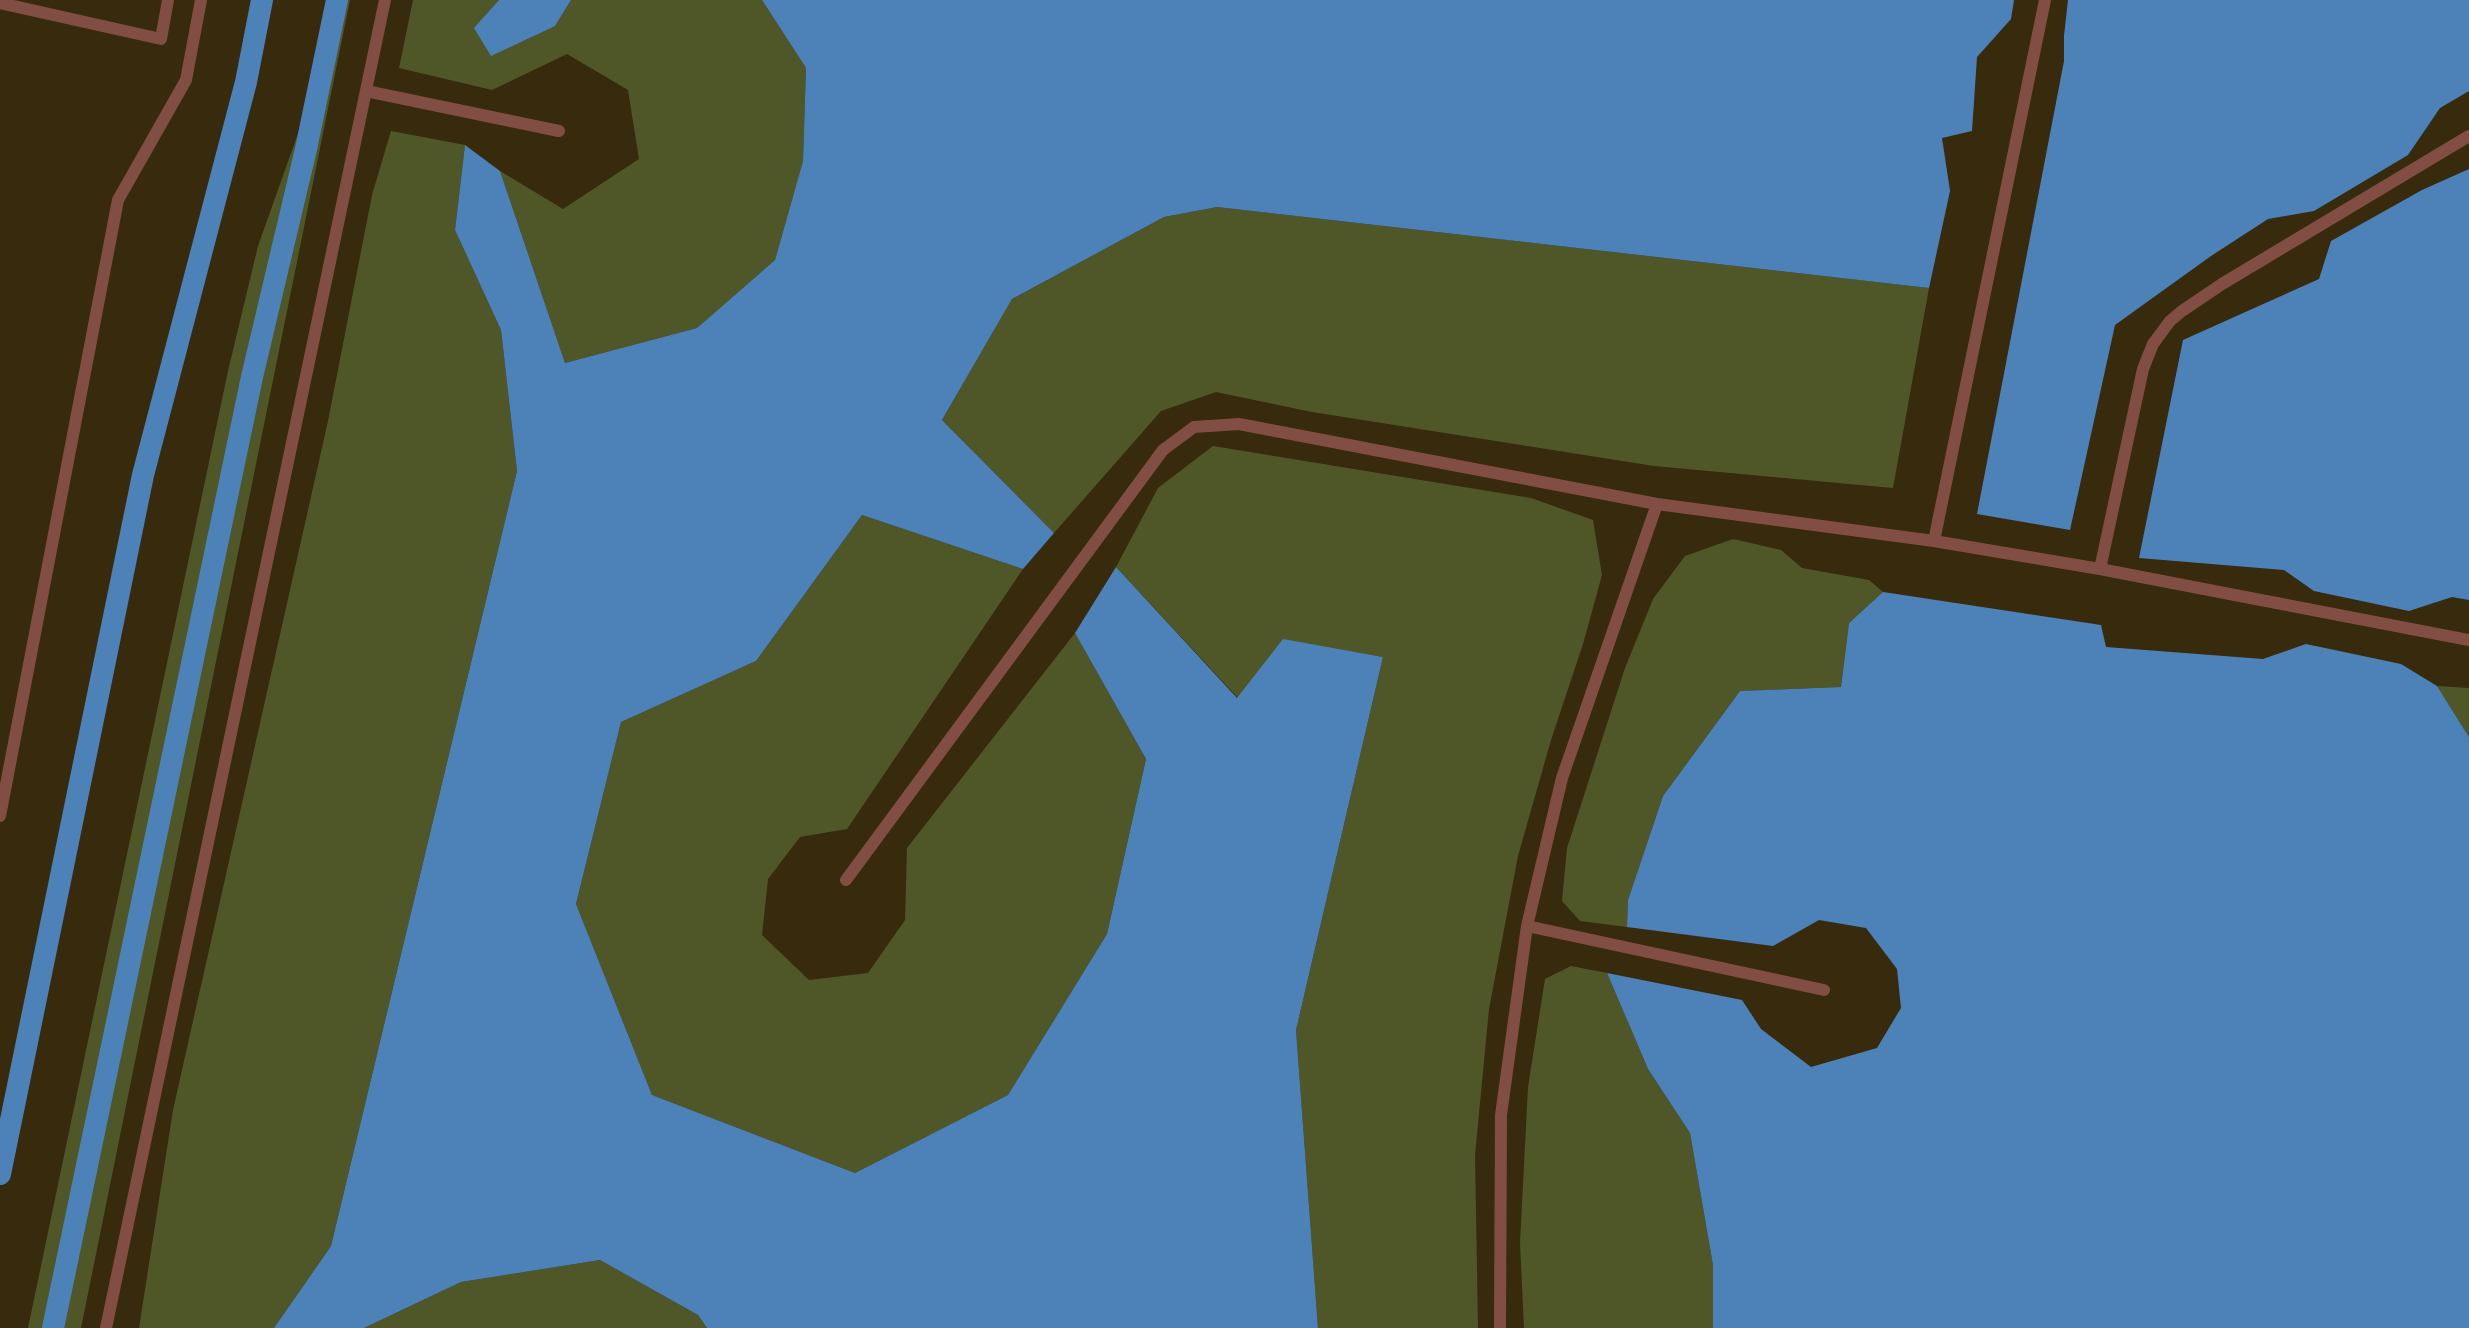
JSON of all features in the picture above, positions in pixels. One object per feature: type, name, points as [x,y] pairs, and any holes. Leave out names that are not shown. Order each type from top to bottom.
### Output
[{"type":"lane","points":[[0,3],[161,39],[168,0]]},
{"type":"lane","points":[[0,816],[118,200],[186,80],[200,0]]},
{"type":"lane","points":[[106,1328],[385,0]]},
{"type":"lane","points":[[1934,540],[2044,0]]},
{"type":"lane","points":[[366,91],[559,131]]},
{"type":"lane","points":[[2100,569],[2143,369],[2153,344],[2170,321],[2222,284],[2469,136]]},
{"type":"lane","points":[[846,880],[1163,450],[1194,428],[1239,424],[1657,504],[1934,540],[2100,569],[2469,640]]},
{"type":"lane","points":[[1500,1328],[1500,1115],[1527,926],[1562,778],[1657,504]]},
{"type":"lane","points":[[1527,926],[1824,990]]},
{"type":"green space","points":[[327,0],[350,0],[81,1328],[28,1328],[228,371],[258,246],[306,111]]},
{"type":"green space","points":[[413,0],[499,0],[475,28],[555,26],[571,0],[762,0],[806,68],[803,161],[775,260],[697,328],[565,363],[500,171],[563,209],[639,159],[628,90],[567,54],[492,90],[399,68]]},
{"type":"green space","points":[[391,131],[465,145],[455,230],[501,330],[517,471],[331,1246],[274,1328],[139,1328],[173,1110],[328,421],[372,195]]},
{"type":"green space","points":[[1217,207],[1929,288],[1893,488],[1654,466],[1312,412],[1216,392],[1161,411],[1054,533],[942,420],[1012,299],[1164,217]]},
{"type":"green space","points":[[1213,446],[1531,498],[1593,520],[1602,575],[1583,644],[1551,740],[1518,856],[1489,1009],[1475,1155],[1478,1328],[1318,1328],[1296,1030],[1383,657],[1283,640],[1238,698],[1116,567],[1158,488]]},
{"type":"green space","points":[[862,515],[1023,569],[847,829],[800,837],[768,879],[762,935],[809,980],[868,973],[905,920],[907,848],[1075,633],[1146,759],[1107,934],[1008,1095],[855,1173],[652,1095],[576,904],[621,722],[756,661]]},
{"type":"green space","points":[[1733,539],[1781,550],[1802,568],[1869,580],[1883,592],[1849,623],[1841,687],[1740,691],[1663,796],[1628,900],[1627,927],[1580,921],[1562,901],[1567,848],[1625,668],[1653,599],[1685,556]]},
{"type":"green space","points":[[2437,686],[2469,688],[2469,737]]},
{"type":"green space","points":[[1571,966],[1607,973],[1648,1069],[1690,1133],[1713,1265],[1713,1328],[1524,1328],[1520,1243],[1528,1087],[1545,979]]},
{"type":"green space","points":[[600,1260],[698,1315],[707,1328],[364,1328],[461,1282]]},
{"type":"water","points":[[499,0],[571,0],[555,26],[491,56],[474,28]]},
{"type":"water","points":[[762,0],[2014,0],[2011,19],[1977,57],[1972,131],[1942,138],[1950,191],[1929,288],[1217,207],[1164,217],[1012,299],[942,420],[1054,533],[1023,569],[862,515],[756,661],[621,722],[576,904],[652,1095],[855,1173],[1008,1095],[1107,934],[1146,759],[1075,633],[1116,567],[1237,698],[1283,639],[1383,657],[1296,1030],[1318,1328],[707,1328],[698,1315],[600,1260],[461,1282],[364,1328],[274,1328],[331,1246],[517,471],[501,330],[455,230],[465,145],[500,171],[565,363],[697,328],[775,260],[803,161],[806,68]]},
{"type":"water","points":[[2068,0],[2469,0],[2469,91],[2440,108],[2408,155],[2314,211],[2268,219],[2211,256],[2115,325],[2070,530],[1977,514],[2064,61],[2064,36]]},
{"type":"water","points":[[2469,169],[2469,600],[2452,597],[2409,611],[2314,591],[2284,570],[2139,558],[2183,340],[2319,279],[2331,241],[2422,190]]},
{"type":"water","points":[[1883,592],[2101,625],[2106,647],[2263,659],[2306,644],[2401,664],[2437,686],[2469,737],[2469,1328],[1713,1328],[1713,1265],[1690,1133],[1648,1069],[1607,973],[1742,1000],[1761,1029],[1811,1067],[1877,1048],[1901,1008],[1897,969],[1866,928],[1819,920],[1773,946],[1627,927],[1628,900],[1663,796],[1740,691],[1841,687],[1849,623]]},
{"type":"waterway","points":[[0,1174],[143,475],[246,82],[262,0]]},
{"type":"waterway","points":[[53,1328],[252,377],[306,149],[337,0]]}]
